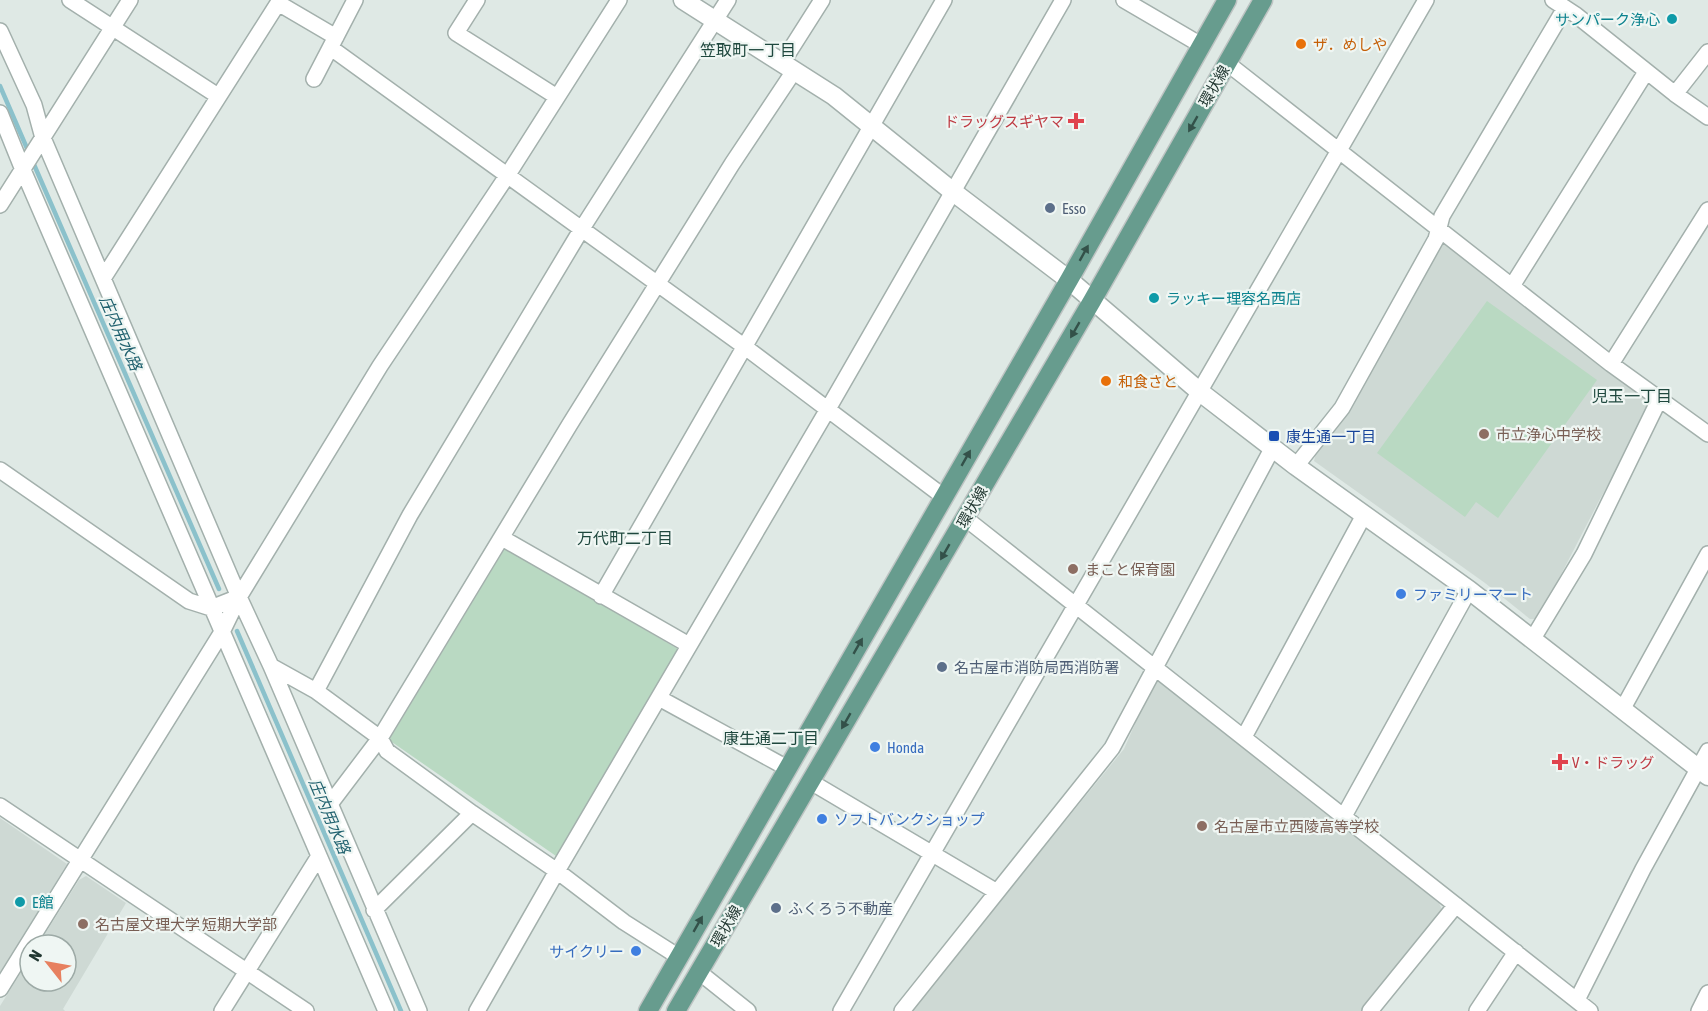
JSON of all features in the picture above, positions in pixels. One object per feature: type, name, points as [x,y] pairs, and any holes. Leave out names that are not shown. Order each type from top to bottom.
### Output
[{"type":"main road","name":"環状線","points":[[648,1011],[1227,0]]},
{"type":"main road","name":"環状線","points":[[676,1011],[1092,301],[1263,0]]},
{"type":"street","points":[[70,0],[218,96]]},
{"type":"street","points":[[0,205],[130,0]]},
{"type":"street","points":[[314,79],[355,0]]},
{"type":"street","points":[[477,0],[456,33],[557,97]]},
{"type":"street","points":[[0,989],[222,632],[239,597],[380,366],[507,176],[619,0]]},
{"type":"street","points":[[683,0],[834,96],[952,191],[1069,279],[1200,392],[1296,466],[1469,590],[1703,772]]},
{"type":"street","points":[[316,691],[410,515],[581,230],[728,0]]},
{"type":"street","points":[[330,804],[380,738],[732,164],[788,67],[822,0]]},
{"type":"street","points":[[601,596],[944,0]]},
{"type":"street","points":[[477,1011],[1063,0]]},
{"type":"street","points":[[1124,0],[1201,45]]},
{"type":"street","points":[[841,1011],[1426,0]]},
{"type":"street","points":[[104,277],[279,1],[507,176],[745,347],[944,497]]},
{"type":"street","points":[[1296,466],[1342,408],[1436,239],[1442,216],[1559,4],[1708,117]]},
{"type":"street","points":[[0,31],[34,105],[44,138],[418,1011]]},
{"type":"street","points":[[1675,94],[1708,52]]},
{"type":"street","points":[[1227,63],[1611,364],[1708,434]]},
{"type":"street","points":[[1512,286],[1646,72]]},
{"type":"street","points":[[0,113],[386,1011]]},
{"type":"street","points":[[1611,364],[1708,210]]},
{"type":"street","points":[[1532,640],[1584,554],[1659,400]]},
{"type":"street","points":[[902,1011],[1112,747],[1273,447]]},
{"type":"street","points":[[0,470],[189,601],[212,608],[239,597]]},
{"type":"street","points":[[1244,737],[1364,515]]},
{"type":"street","points":[[965,518],[1516,952],[1582,1007],[1643,869],[1703,772],[1708,751]]},
{"type":"street","points":[[502,538],[689,645]]},
{"type":"street","points":[[1622,710],[1708,554]]},
{"type":"street","points":[[1344,816],[1469,590]]},
{"type":"street","points":[[271,666],[316,691],[380,738],[387,750],[472,813],[557,871],[624,922],[679,957]]},
{"type":"street","points":[[659,698],[787,768]]},
{"type":"street","points":[[811,782],[997,892]]},
{"type":"street","points":[[0,806],[306,1011]]},
{"type":"street","points":[[374,910],[472,813]]},
{"type":"street","points":[[222,1011],[319,856]]},
{"type":"street","points":[[1370,1011],[1456,905]]},
{"type":"street","points":[[1477,1011],[1516,952]]},
{"type":"street","points":[[699,972],[748,1011]]},
{"type":"street","points":[[1699,1011],[1708,993]]},
{"type":"shaded area","name":"市立浄心中学校","points":[[1446,242],[1607,370],[1654,404],[1600,499],[1538,619],[1530,619],[1485,583],[1314,461],[1316,453],[1440,245]]},
{"type":"shaded area","name":"名古屋市立西陵高等学校","points":[[1161,679],[1439,903],[1443,912],[1361,1011],[910,1011],[1124,749],[1153,683]]},
{"type":"shaded area","name":"E館","points":[[0,818],[67,864],[25,933],[18,933],[18,944],[0,974]]},
{"type":"shaded area","name":"名古屋文理大学 短期大学部","points":[[86,876],[126,903],[78,984],[78,933],[46,933],[79,880]]},
{"type":"shaded area","name":"名古屋文理大学 短期大学部","points":[[18,977],[18,993],[73,993],[63,1009],[65,1011],[0,1011],[0,1006]]},
{"type":"green space","points":[[1487,301],[1597,380],[1498,518],[1476,502],[1465,517],[1377,453]]},
{"type":"green space","points":[[505,548],[678,649],[556,856],[389,740]]},
{"type":"waterway","name":"庄内用水路","points":[[0,86],[29,153]]},
{"type":"waterway","name":"庄内用水路","points":[[32,160],[219,589]]},
{"type":"waterway","name":"庄内用水路","points":[[237,631],[401,1011]]},
{"type":"place","name":"サンパーク浄心","points":[[1672,19]]},
{"type":"place","name":"ザ．めしや","points":[[1301,44]]},
{"type":"place","name":"ドラッグスギヤマ","points":[[1076,121]]},
{"type":"place","name":"Esso","points":[[1050,208]]},
{"type":"place","name":"ラッキー理容名西店","points":[[1154,298]]},
{"type":"place","name":"和食さと","points":[[1106,381]]},
{"type":"place","name":"市立浄心中学校","points":[[1484,434]]},
{"type":"place","name":"康生通一丁目","points":[[1274,436]]},
{"type":"place","name":"まこと保育園","points":[[1073,569]]},
{"type":"place","name":"ファミリーマート","points":[[1401,594]]},
{"type":"place","name":"名古屋市消防局西消防署","points":[[942,667]]},
{"type":"place","name":"Honda","points":[[875,747]]},
{"type":"place","name":"V・ドラッグ","points":[[1560,762]]},
{"type":"place","name":"ソフトバンクショップ","points":[[822,819]]},
{"type":"place","name":"名古屋市立西陵高等学校","points":[[1202,826]]},
{"type":"place","name":"E館","points":[[20,902]]},
{"type":"place","name":"ふくろう不動産","points":[[776,908]]},
{"type":"place","name":"名古屋文理大学 短期大学部","points":[[83,924]]},
{"type":"place","name":"サイクリー","points":[[636,951]]},
{"type":"district","name":"笠取町一丁目","points":[[748,50]]},
{"type":"district","name":"児玉一丁目","points":[[1632,396]]},
{"type":"district","name":"万代町二丁目","points":[[625,538]]},
{"type":"district","name":"康生通二丁目","points":[[771,738]]}]
